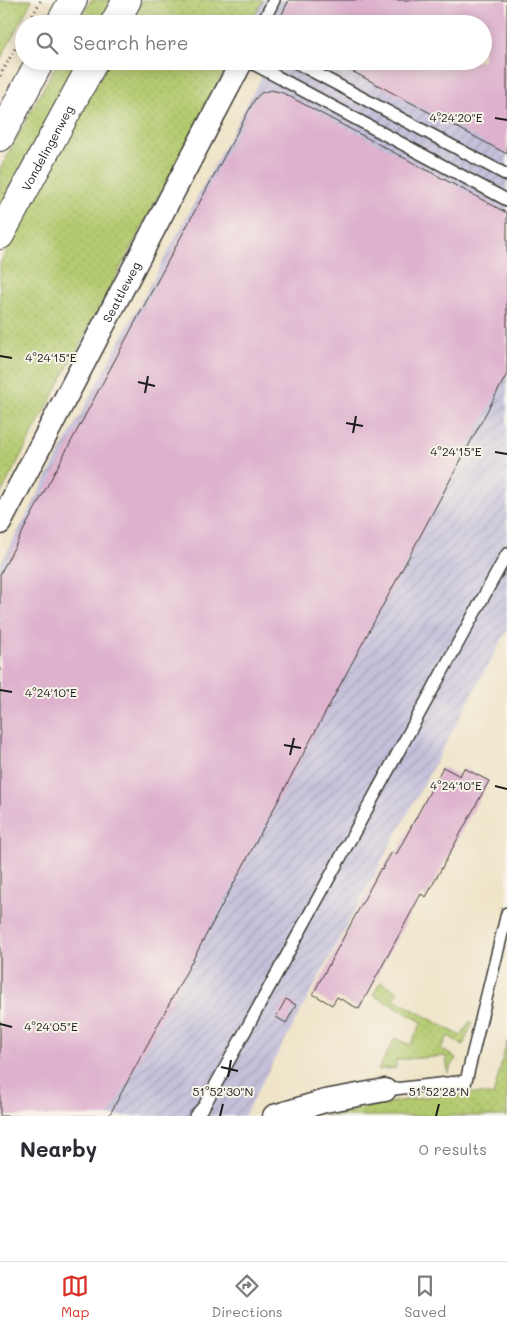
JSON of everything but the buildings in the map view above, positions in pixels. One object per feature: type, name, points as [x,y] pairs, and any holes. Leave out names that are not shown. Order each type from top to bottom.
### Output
[{"type":"main road","points":[[65,15],[73,0]]},
{"type":"main road","points":[[118,15],[126,0]]},
{"type":"main road","points":[[0,137],[35,70]]},
{"type":"main road","name":"Vondelingenweg","points":[[0,235],[89,70]]},
{"type":"street","name":"Seattleweg","points":[[0,523],[237,70]]},
{"type":"street","points":[[274,1116],[324,1100],[385,1090]]},
{"type":"lane","points":[[266,15],[274,0]]},
{"type":"lane","points":[[265,70],[507,200]]},
{"type":"lane","points":[[310,70],[507,175]]},
{"type":"lane","points":[[195,1116],[209,1097],[507,554]]},
{"type":"lane","points":[[385,1090],[466,1081],[507,913]]},
{"type":"path","points":[[33,15],[41,0]]},
{"type":"path","points":[[0,76],[15,48]]},
{"type":"shaded area","points":[[263,0],[507,0],[507,630],[244,1116],[0,1116],[0,565],[265,70],[492,70],[492,15],[255,15]]},
{"type":"green space","points":[[0,0],[32,0],[24,15],[15,15],[15,32],[0,60]]},
{"type":"green space","points":[[91,0],[111,0],[104,15],[83,15]]},
{"type":"green space","points":[[142,0],[263,0],[255,15],[134,15]]},
{"type":"green space","points":[[53,70],[73,70],[0,207],[0,169]]},
{"type":"green space","points":[[104,70],[225,70],[0,495],[0,263]]},
{"type":"green space","points":[[381,982],[398,992],[394,999],[461,1036],[470,1021],[473,1023],[463,1045],[448,1036],[441,1049],[456,1058],[448,1073],[446,1056],[396,1060],[396,1068],[378,1070],[395,1038],[410,1045],[422,1022],[373,995]]},
{"type":"green space","points":[[507,1041],[507,1116],[325,1116],[443,1095],[468,1093],[493,1096]]}]
